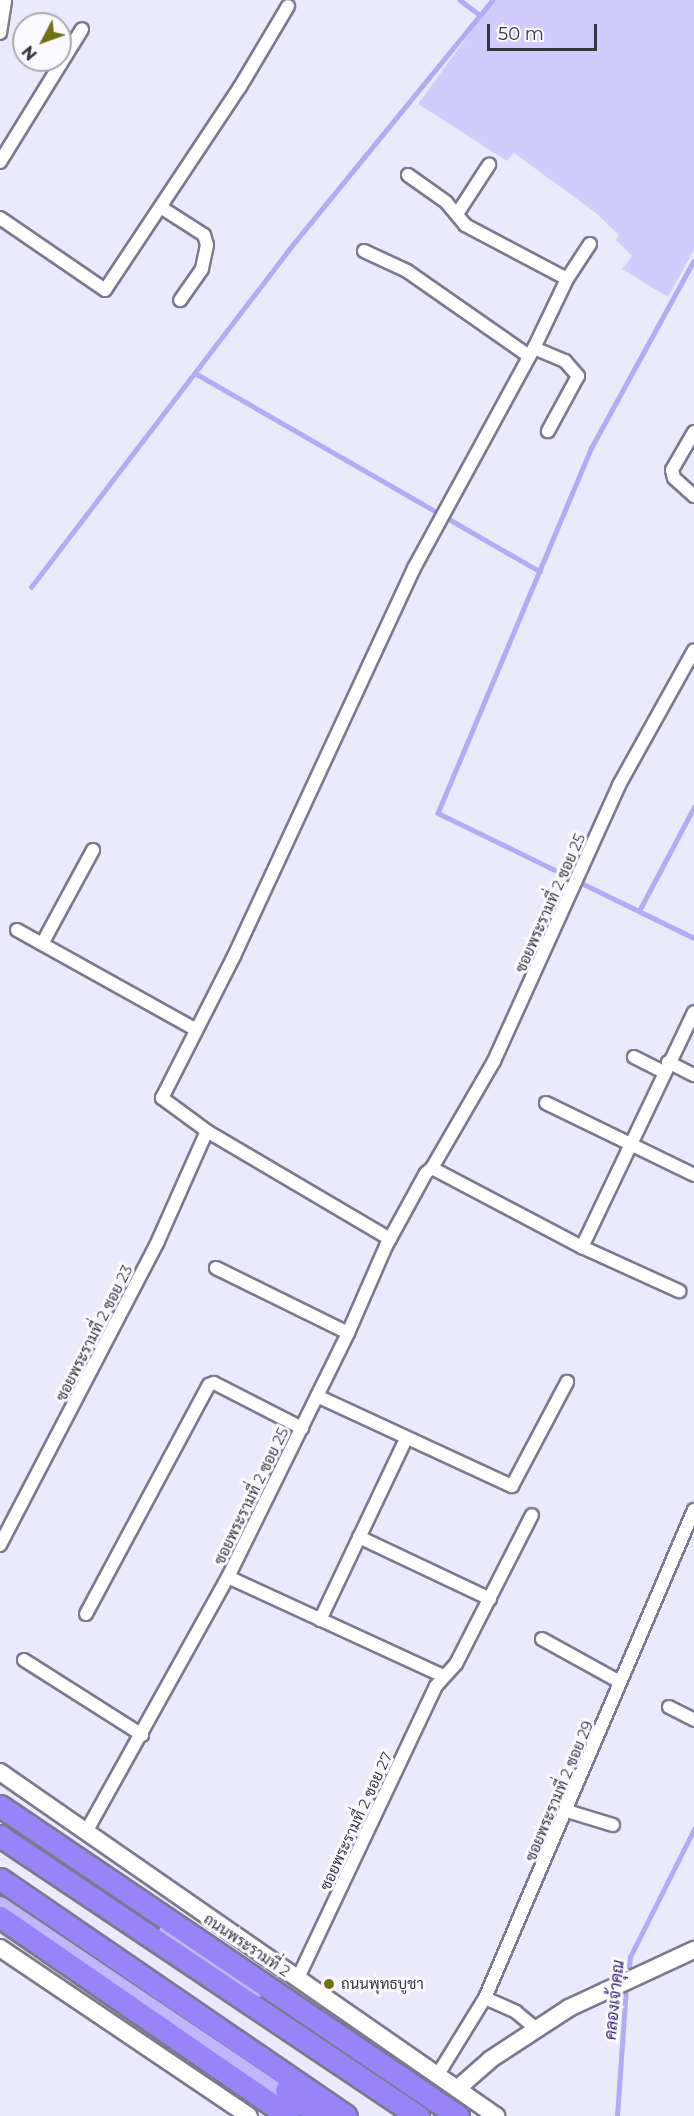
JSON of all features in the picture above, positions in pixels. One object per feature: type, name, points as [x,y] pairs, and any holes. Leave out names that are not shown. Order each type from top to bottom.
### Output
[{"type":"highway","points":[[0,1806],[458,2116]]},
{"type":"highway","points":[[0,1836],[398,2108]]},
{"type":"highway","points":[[0,1842],[398,2108],[418,2116]]},
{"type":"highway","points":[[0,1878],[346,2116]]},
{"type":"highway","points":[[0,1889],[170,1998],[318,2116]]},
{"type":"highway","points":[[0,1917],[288,2116]]},
{"type":"main road","name":"ถนนพระรามที่ 2","points":[[0,1772],[496,2116]]},
{"type":"main road","points":[[0,1813],[197,1952],[398,2108]]},
{"type":"main road","points":[[0,1906],[313,2116]]},
{"type":"main road","points":[[0,1948],[249,2116]]},
{"type":"main road","points":[[457,2089],[491,2059],[536,2029],[603,1991],[694,1950]]},
{"type":"street","points":[[0,33],[5,0]]},
{"type":"street","points":[[0,218],[105,290],[162,208],[226,104],[240,87],[288,6]]},
{"type":"street","points":[[0,162],[82,29]]},
{"type":"street","points":[[457,214],[489,165]]},
{"type":"street","points":[[408,175],[427,185],[465,225],[567,279]]},
{"type":"street","points":[[162,208],[204,235],[207,245],[201,269],[180,300]]},
{"type":"street","points":[[390,1239],[207,1131],[162,1098],[234,956],[342,718],[437,527],[531,352],[567,279],[590,244]]},
{"type":"street","points":[[364,251],[407,272],[531,352],[564,361],[578,376],[548,431]]},
{"type":"street","points":[[694,432],[672,470],[674,478],[694,496]]},
{"type":"street","name":"ซอยพระรามที่ 2 ซอย 25","points":[[86,1832],[228,1577],[348,1333],[390,1239],[494,1061],[572,896],[620,785],[694,650]]},
{"type":"street","points":[[42,944],[93,850]]},
{"type":"street","points":[[17,930],[195,1029]]},
{"type":"street","points":[[582,1247],[629,1143],[694,1012]]},
{"type":"street","points":[[634,1057],[694,1075]]},
{"type":"street","points":[[546,1103],[694,1175]]},
{"type":"street","name":"ซอยพระรามที่ 2 ซอย 23","points":[[0,1545],[158,1240],[207,1131]]},
{"type":"street","points":[[432,1168],[582,1247],[680,1291]]},
{"type":"street","points":[[216,1268],[348,1333]]},
{"type":"street","points":[[317,1396],[512,1486],[567,1382]]},
{"type":"street","points":[[86,1614],[209,1385],[214,1383],[302,1428]]},
{"type":"street","points":[[320,1620],[406,1439]]},
{"type":"street","name":"ซอยพระรามที่ 2 ซอย 29","points":[[437,2076],[485,1998],[694,1510]]},
{"type":"street","name":"ซอยพระรามที่ 2 ซอย 27","points":[[297,1980],[443,1676],[456,1664],[532,1515]]},
{"type":"street","points":[[358,1537],[490,1599]]},
{"type":"street","points":[[228,1577],[443,1676]]},
{"type":"street","points":[[542,1639],[620,1682]]},
{"type":"street","points":[[24,1660],[142,1735]]},
{"type":"street","points":[[669,1707],[694,1720]]},
{"type":"street","points":[[567,1811],[613,1825]]},
{"type":"street","points":[[485,1998],[516,2012],[536,2029]]},
{"type":"shaded area","points":[[494,0],[694,0],[694,250],[668,297],[622,269],[632,256],[616,240],[619,235],[596,213],[514,153],[507,161],[418,104]]},
{"type":"waterway","points":[[460,0],[480,15]]},
{"type":"waterway","points":[[31,587],[286,253],[492,0]]},
{"type":"waterway","points":[[694,261],[592,447],[438,813],[694,938]]},
{"type":"waterway","points":[[195,373],[540,571]]},
{"type":"waterway","points":[[639,911],[694,807]]},
{"type":"waterway","name":"คลองเจ้าคุณ","points":[[628,1976],[630,1957],[694,1829]]},
{"type":"waterway","name":"คลองเจ้าคุณ","points":[[617,2116],[626,1987]]},
{"type":"place","name":"ถนนพุทธบูชา","points":[[329,1984]]}]
